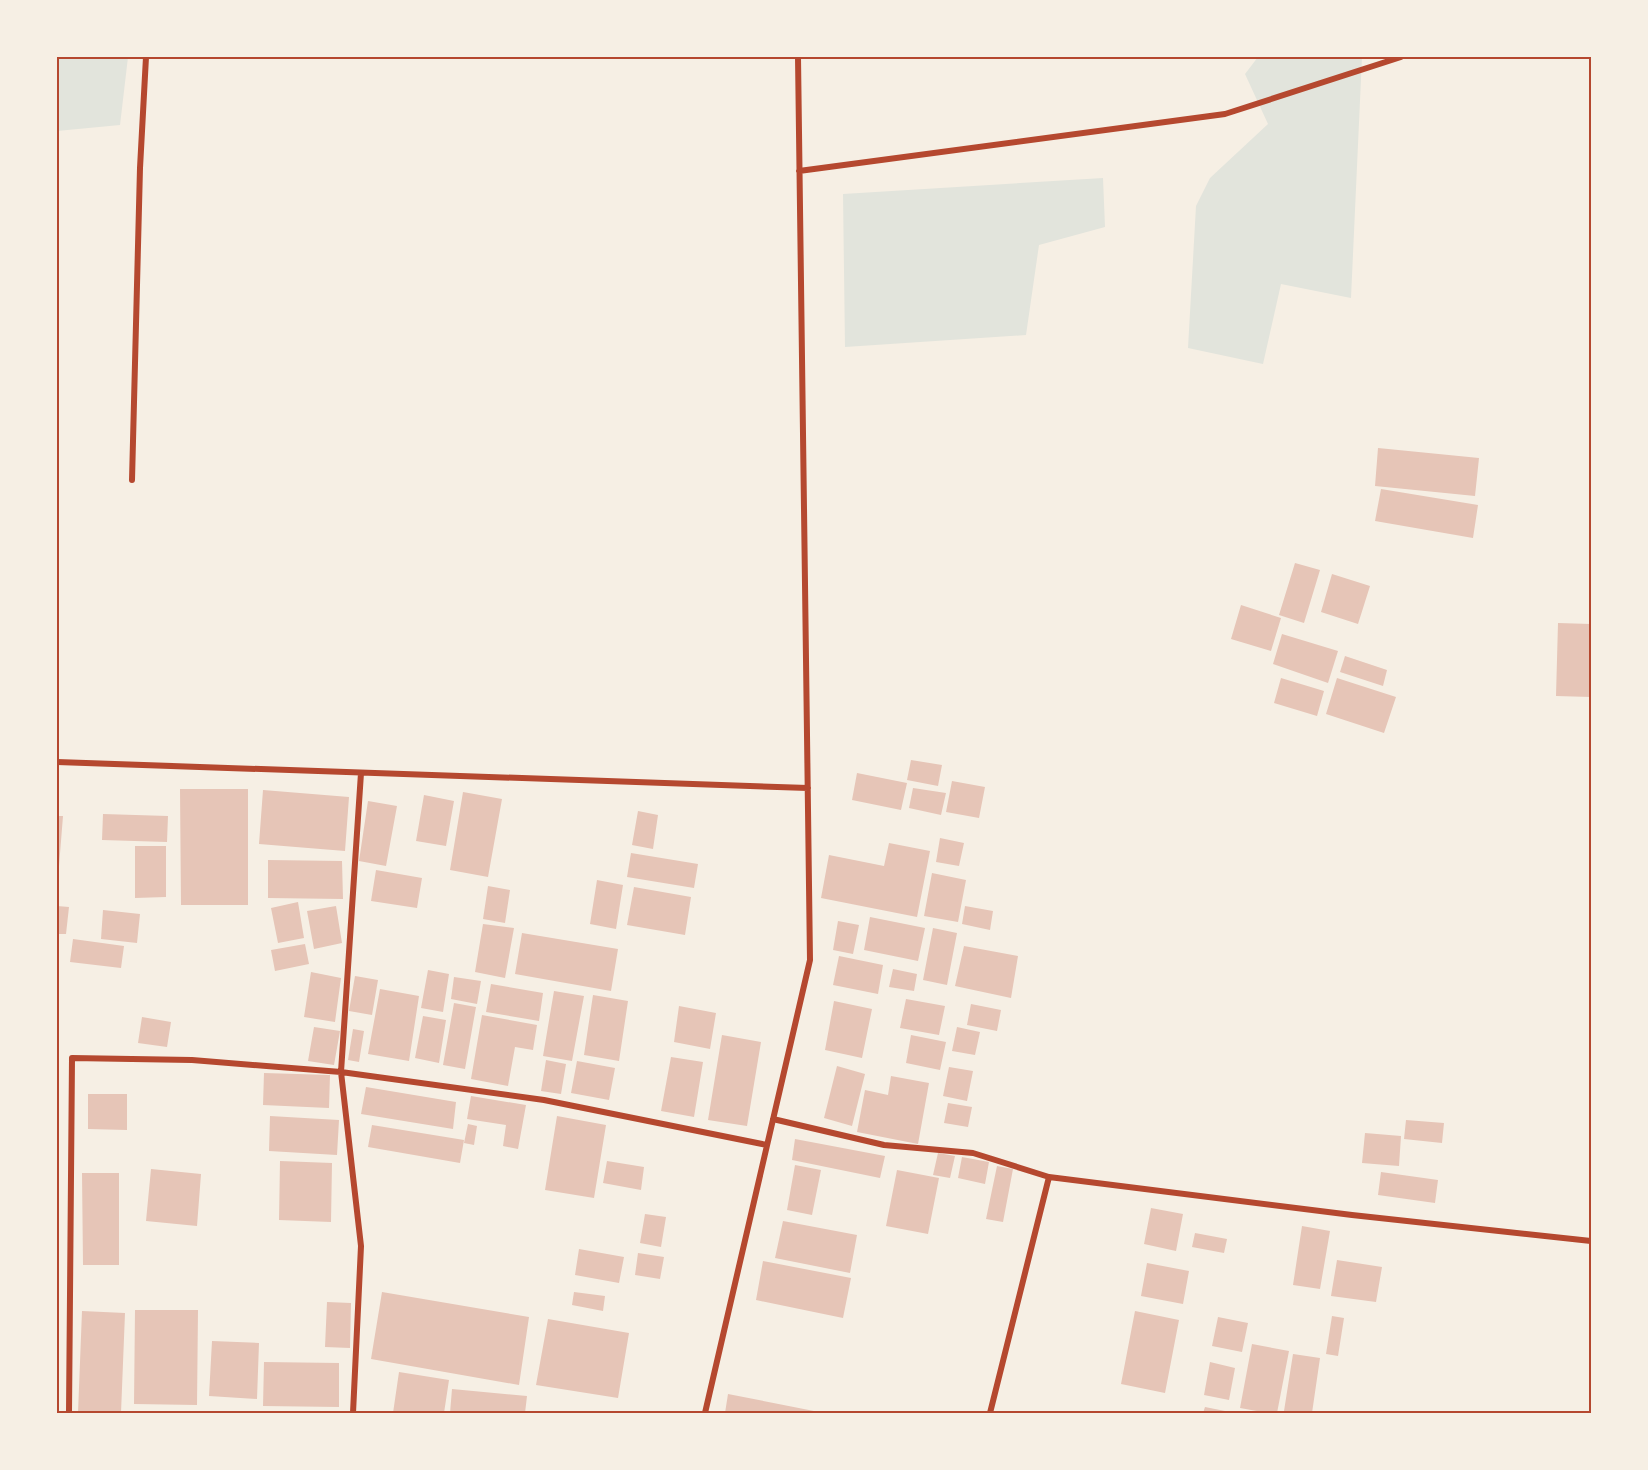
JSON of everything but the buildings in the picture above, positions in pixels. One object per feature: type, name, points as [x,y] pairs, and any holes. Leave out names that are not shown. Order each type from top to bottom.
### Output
[{"type":"street","points":[[132,480],[140,168],[146,57]]},
{"type":"street","points":[[705,1413],[810,960],[798,57]]},
{"type":"street","points":[[799,171],[1225,114],[1401,57]]},
{"type":"street","points":[[57,762],[808,788]]},
{"type":"street","points":[[353,1413],[361,1246],[341,1072],[361,773]]},
{"type":"street","points":[[69,1413],[72,1058],[192,1060],[341,1072],[544,1100],[767,1145]]},
{"type":"street","points":[[773,1119],[884,1145],[973,1153],[1049,1177],[1352,1215],[1591,1241]]},
{"type":"street","points":[[990,1413],[1049,1177]]},
{"type":"shaded area","points":[[57,57],[128,57],[120,125],[57,131]]},
{"type":"shaded area","points":[[1258,57],[1362,57],[1351,298],[1281,284],[1263,364],[1188,348],[1196,206],[1210,178],[1268,124],[1245,74]]},
{"type":"shaded area","points":[[1103,178],[1105,227],[1039,245],[1026,335],[845,347],[843,194]]}]
